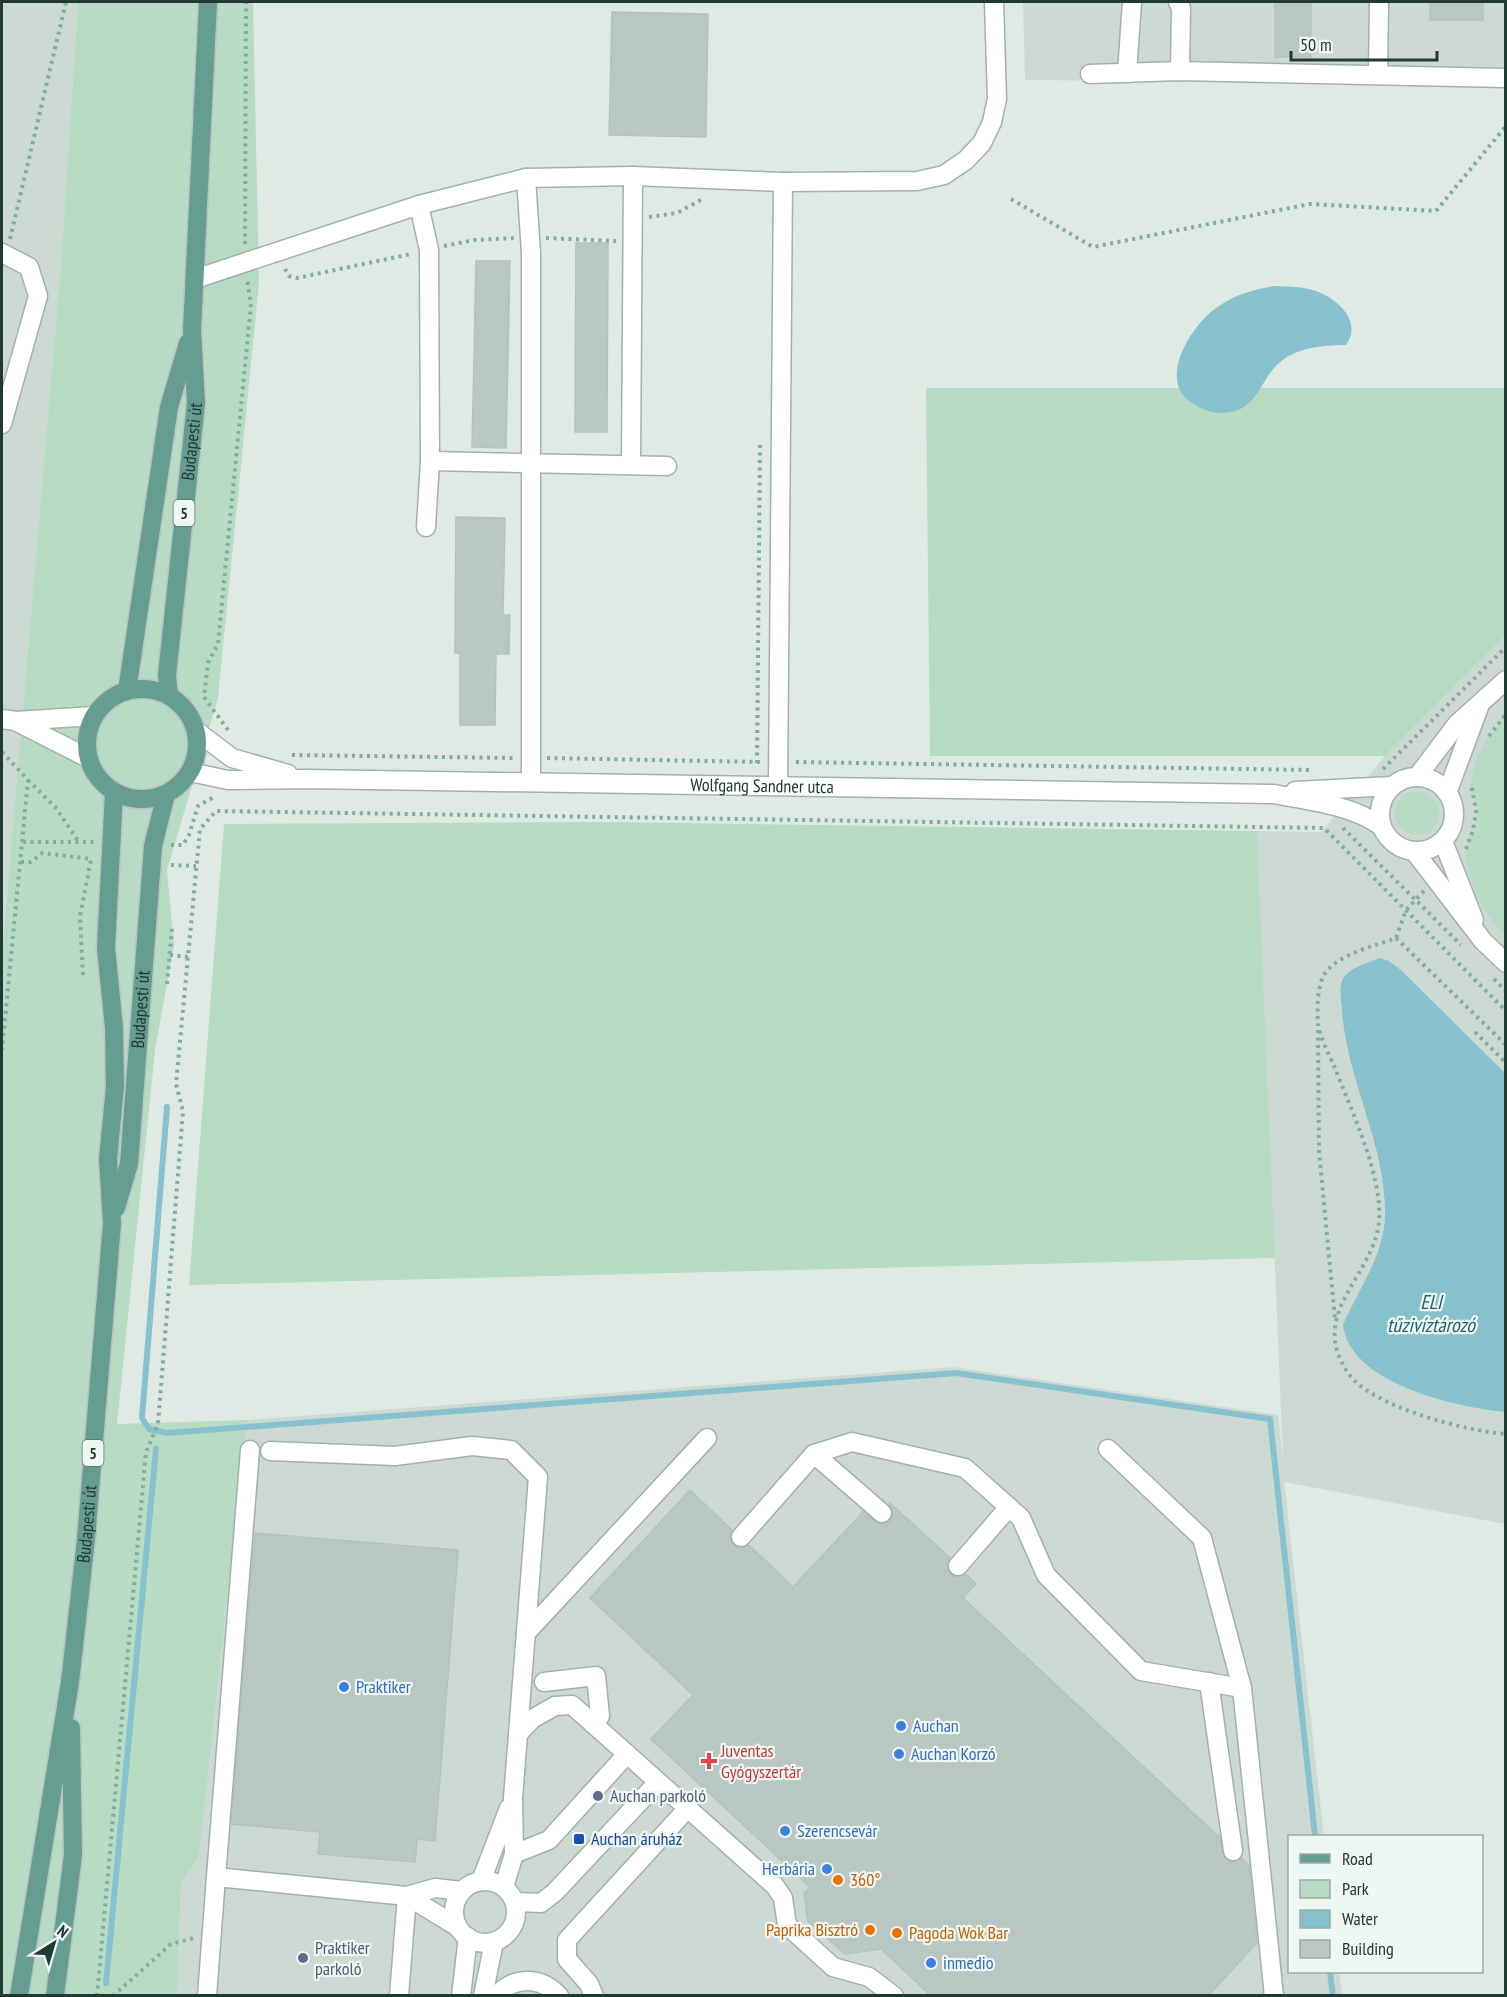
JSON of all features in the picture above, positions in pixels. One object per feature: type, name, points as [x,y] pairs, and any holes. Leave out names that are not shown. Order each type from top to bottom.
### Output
[{"type":"main road","name":"Budapesti út","points":[[169,696],[167,675],[196,403],[192,330],[208,2]]},
{"type":"main road","name":"Budapesti út","points":[[127,691],[169,407],[192,330]]},
{"type":"main road","points":[[149,689],[169,696],[186,711],[195,730],[197,752],[190,772],[179,785],[166,794],[140,800],[114,792],[98,778],[88,758],[87,737],[93,716],[108,700],[127,691],[149,689]]},
{"type":"main road","name":"Budapesti út","points":[[19,1995],[70,1682],[87,1528],[112,1223],[108,1159],[116,1086],[114,1028],[106,948],[103,842],[114,792]]},
{"type":"main road","name":"Budapesti út","points":[[112,1223],[129,1164],[153,846],[166,794]]},
{"type":"main road","name":"Budapesti út","points":[[55,1995],[73,1855],[70,1682]]},
{"type":"street","points":[[195,279],[419,205],[526,178],[633,176],[783,182],[918,181],[944,175],[966,160],[982,143],[992,122],[997,99],[994,2]]},
{"type":"street","points":[[1127,73],[1132,2]]},
{"type":"street","points":[[1178,2],[1181,8],[1180,71]]},
{"type":"street","points":[[1378,75],[1380,2]]},
{"type":"street","points":[[1090,74],[1180,71],[1506,78]]},
{"type":"street","points":[[631,463],[633,176]]},
{"type":"street","points":[[526,178],[531,253],[531,782]]},
{"type":"street","points":[[778,786],[783,182]]},
{"type":"street","points":[[419,205],[429,250],[430,462],[426,527]]},
{"type":"street","points":[[2,424],[38,296],[29,267],[4,253]]},
{"type":"street","points":[[430,462],[631,463],[667,466]]},
{"type":"street","points":[[1417,777],[1457,724],[1506,680]]},
{"type":"street","points":[[1447,793],[1480,705]]},
{"type":"street","points":[[9,720],[93,716]]},
{"type":"street","points":[[9,720],[88,758]]},
{"type":"street","name":"Wolfgang Sandner utca","points":[[195,730],[232,758],[308,779]]},
{"type":"street","name":"Wolfgang Sandner utca","points":[[190,772],[228,780],[308,779],[1274,794]]},
{"type":"street","points":[[1417,777],[1429,779],[1447,793],[1453,805],[1454,818],[1443,841],[1434,847],[1414,851],[1394,843],[1382,826],[1368,817],[1274,794],[1304,789],[1392,786],[1408,778],[1417,777]]},
{"type":"street","points":[[1382,826],[1381,805],[1392,786]]},
{"type":"street","points":[[1443,841],[1483,940]]},
{"type":"street","points":[[1414,851],[1483,940],[1506,963]]},
{"type":"street","points":[[526,1633],[707,1438]]},
{"type":"street","points":[[741,1537],[814,1454],[852,1442],[965,1468],[1021,1518],[1046,1575],[1142,1671],[1242,1688]]},
{"type":"street","points":[[270,1451],[394,1456],[472,1446],[511,1450],[538,1477],[513,1798],[514,1854],[504,1887]]},
{"type":"street","points":[[1108,1449],[1202,1538],[1242,1688],[1274,1995]]},
{"type":"street","points":[[207,1995],[250,1450]]},
{"type":"street","points":[[814,1454],[882,1513]]},
{"type":"street","points":[[958,1566],[1009,1507]]},
{"type":"street","points":[[524,1667],[572,1705],[775,1886],[783,1898],[787,1925],[834,1967],[869,1977],[894,1995]]},
{"type":"street","points":[[544,1682],[596,1676],[600,1716],[593,1724]]},
{"type":"street","points":[[1209,1682],[1233,1851]]},
{"type":"street","points":[[518,1734],[532,1719],[555,1706],[572,1705]]},
{"type":"street","points":[[514,1854],[549,1840],[627,1754]]},
{"type":"street","points":[[515,1902],[541,1903],[555,1892],[658,1782]]},
{"type":"street","points":[[481,1881],[513,1798]]},
{"type":"street","points":[[594,1995],[589,1984],[567,1959],[567,1940],[688,1808]]},
{"type":"street","points":[[216,1877],[407,1896],[435,1888],[462,1891],[481,1881],[493,1882],[504,1887],[515,1902],[516,1911],[510,1930],[494,1942],[481,1943],[407,1896]]},
{"type":"street","points":[[461,1995],[463,1933],[454,1909],[462,1891]]},
{"type":"street","points":[[399,1995],[407,1896]]},
{"type":"street","points":[[483,1995],[494,1942]]},
{"type":"street","points":[[496,1995],[512,1983],[529,1980],[546,1984],[559,1995]]},
{"type":"path","points":[[4,253],[66,2]]},
{"type":"path","points":[[232,735],[204,697],[208,663],[218,644],[251,304],[245,262],[246,2]]},
{"type":"path","points":[[1011,199],[1093,247],[1310,204],[1436,211],[1506,126]]},
{"type":"path","points":[[634,220],[677,213],[705,197]]},
{"type":"path","points":[[274,271],[288,264]]},
{"type":"path","points":[[248,284],[257,279]]},
{"type":"path","points":[[758,772],[760,432]]},
{"type":"path","points":[[1372,771],[1381,771],[1506,646]]},
{"type":"path","points":[[1486,743],[1506,714]]},
{"type":"path","points":[[2,752],[56,808],[78,841]]},
{"type":"path","points":[[291,755],[1319,770]]},
{"type":"path","points":[[1454,873],[1466,868],[1466,848],[1473,830],[1476,811],[1471,785],[1473,776]]},
{"type":"path","points":[[2,1050],[28,780]]},
{"type":"path","points":[[153,846],[183,845],[189,835],[198,806],[211,797],[219,797]]},
{"type":"path","points":[[97,1995],[148,1445],[158,1424],[183,1111],[176,1084],[196,866],[200,829],[216,811],[1323,828],[1506,1011]]},
{"type":"path","points":[[1340,826],[1465,949]]},
{"type":"path","points":[[23,842],[61,844],[78,841],[103,842],[93,859],[80,916],[83,975]]},
{"type":"path","points":[[21,862],[32,862],[42,853],[93,859]]},
{"type":"path","points":[[171,865],[196,866]]},
{"type":"path","points":[[1435,881],[1406,910],[1396,938],[1349,957],[1336,964],[1324,975],[1319,998],[1319,1151],[1336,1342],[1348,1374],[1366,1389],[1435,1421],[1480,1432],[1506,1434]]},
{"type":"path","points":[[167,984],[172,928]]},
{"type":"path","points":[[1396,938],[1506,1044]]},
{"type":"path","points":[[170,955],[189,957]]},
{"type":"path","points":[[1489,974],[1506,991]]},
{"type":"path","points":[[1318,1026],[1375,1177],[1379,1223],[1368,1253],[1335,1320]]},
{"type":"path","points":[[1474,1032],[1506,1063]]},
{"type":"path","points":[[113,1995],[171,1944],[212,1932]]},
{"type":"shaded area","points":[[2,2],[78,2],[61,263],[2,953]]},
{"type":"shaded area","points":[[1023,2],[1505,2],[1505,85],[1025,80]]},
{"type":"shaded area","points":[[1505,636],[1505,1524],[1284,1482],[1324,1835],[1288,1835],[1288,1973],[1339,1973],[1342,1995],[177,1996],[181,1882],[199,1857],[247,1420],[954,1367],[1278,1415],[1283,1461],[1257,831],[1321,832],[1385,756]]},
{"type":"green space","points":[[78,2],[253,2],[259,282],[218,698],[167,870],[174,945],[155,1050],[117,1424],[247,1420],[199,1857],[181,1882],[177,1995],[2,1996],[2,953],[61,263]]},
{"type":"green space","points":[[926,388],[1505,388],[1505,636],[1385,756],[930,756]]},
{"type":"green space","points":[[1505,714],[1505,935],[1477,896],[1468,873],[1466,850],[1476,816],[1471,787],[1472,775],[1478,756]]},
{"type":"green space","points":[[1417,791],[1426,792],[1433,797],[1438,804],[1438,822],[1433,829],[1426,834],[1417,835],[1408,834],[1401,829],[1396,822],[1395,813],[1396,804],[1401,797],[1408,792]]},
{"type":"green space","points":[[605,822],[1257,831],[1275,1258],[189,1285],[224,824]]},
{"type":"water","points":[[1275,286],[1317,291],[1335,302],[1343,309],[1351,326],[1351,335],[1346,345],[1314,348],[1284,359],[1276,366],[1252,400],[1235,411],[1215,413],[1192,403],[1182,394],[1177,383],[1177,370],[1186,343],[1194,331],[1212,311],[1234,297]]},
{"type":"water","name":"ELI tűzivíztározó","points":[[1380,958],[1389,961],[1402,971],[1505,1073],[1505,1412],[1460,1405],[1434,1398],[1384,1377],[1364,1363],[1350,1345],[1343,1325],[1376,1257],[1384,1229],[1385,1214],[1384,1188],[1379,1162],[1345,1035],[1341,987],[1348,973],[1358,966]]},
{"type":"building","points":[[1275,2],[1311,2],[1311,57],[1275,57]]},
{"type":"building","points":[[1430,2],[1483,2],[1483,20],[1430,20]]},
{"type":"building","points":[[612,12],[708,14],[706,137],[609,135]]},
{"type":"building","points":[[576,243],[608,243],[607,432],[575,432]]},
{"type":"building","points":[[476,261],[510,261],[506,448],[472,447]]},
{"type":"building","points":[[456,517],[505,518],[503,615],[510,615],[509,654],[496,654],[495,725],[460,725],[460,653],[455,653]]},
{"type":"building","name":"Auchan Korzó","points":[[690,1490],[732,1530],[730,1535],[733,1545],[739,1548],[749,1545],[793,1587],[863,1512],[879,1524],[890,1521],[893,1515],[890,1503],[950,1558],[947,1564],[950,1574],[956,1577],[966,1574],[976,1584],[963,1598],[1220,1838],[1225,1858],[1234,1862],[1241,1858],[1249,1865],[1257,1943],[1209,1995],[930,1995],[881,1949],[845,1954],[808,1921],[804,1894],[810,1887],[651,1739],[693,1695],[590,1598]]},
{"type":"building","name":"Praktiker","points":[[255,1533],[458,1550],[435,1841],[417,1839],[415,1862],[318,1854],[320,1832],[231,1824]]},
{"type":"waterway","points":[[167,1107],[142,1418],[149,1429],[167,1433],[956,1373],[1270,1419],[1315,1835]]},
{"type":"waterway","points":[[106,1983],[156,1449]]},
{"type":"waterway","points":[[1330,1973],[1333,1996]]},
{"type":"place","name":"Praktiker","points":[[344,1687]]},
{"type":"place","name":"Auchan","points":[[901,1726]]},
{"type":"place","name":"Auchan Korzó","points":[[899,1754]]},
{"type":"place","name":"Juventas Gyógyszertár","points":[[709,1761]]},
{"type":"place","name":"Auchan parkoló","points":[[598,1796]]},
{"type":"place","name":"Szerencsevár","points":[[785,1831]]},
{"type":"place","name":"Auchan áruház","points":[[579,1839]]},
{"type":"place","name":"Herbária","points":[[827,1869]]},
{"type":"place","name":"360°","points":[[838,1880]]},
{"type":"place","name":"Paprika Bisztró","points":[[870,1930]]},
{"type":"place","name":"Pagoda Wok Bar","points":[[897,1933]]},
{"type":"place","name":"Praktiker parkoló","points":[[303,1958]]},
{"type":"place","name":"inmedio","points":[[931,1963]]}]
